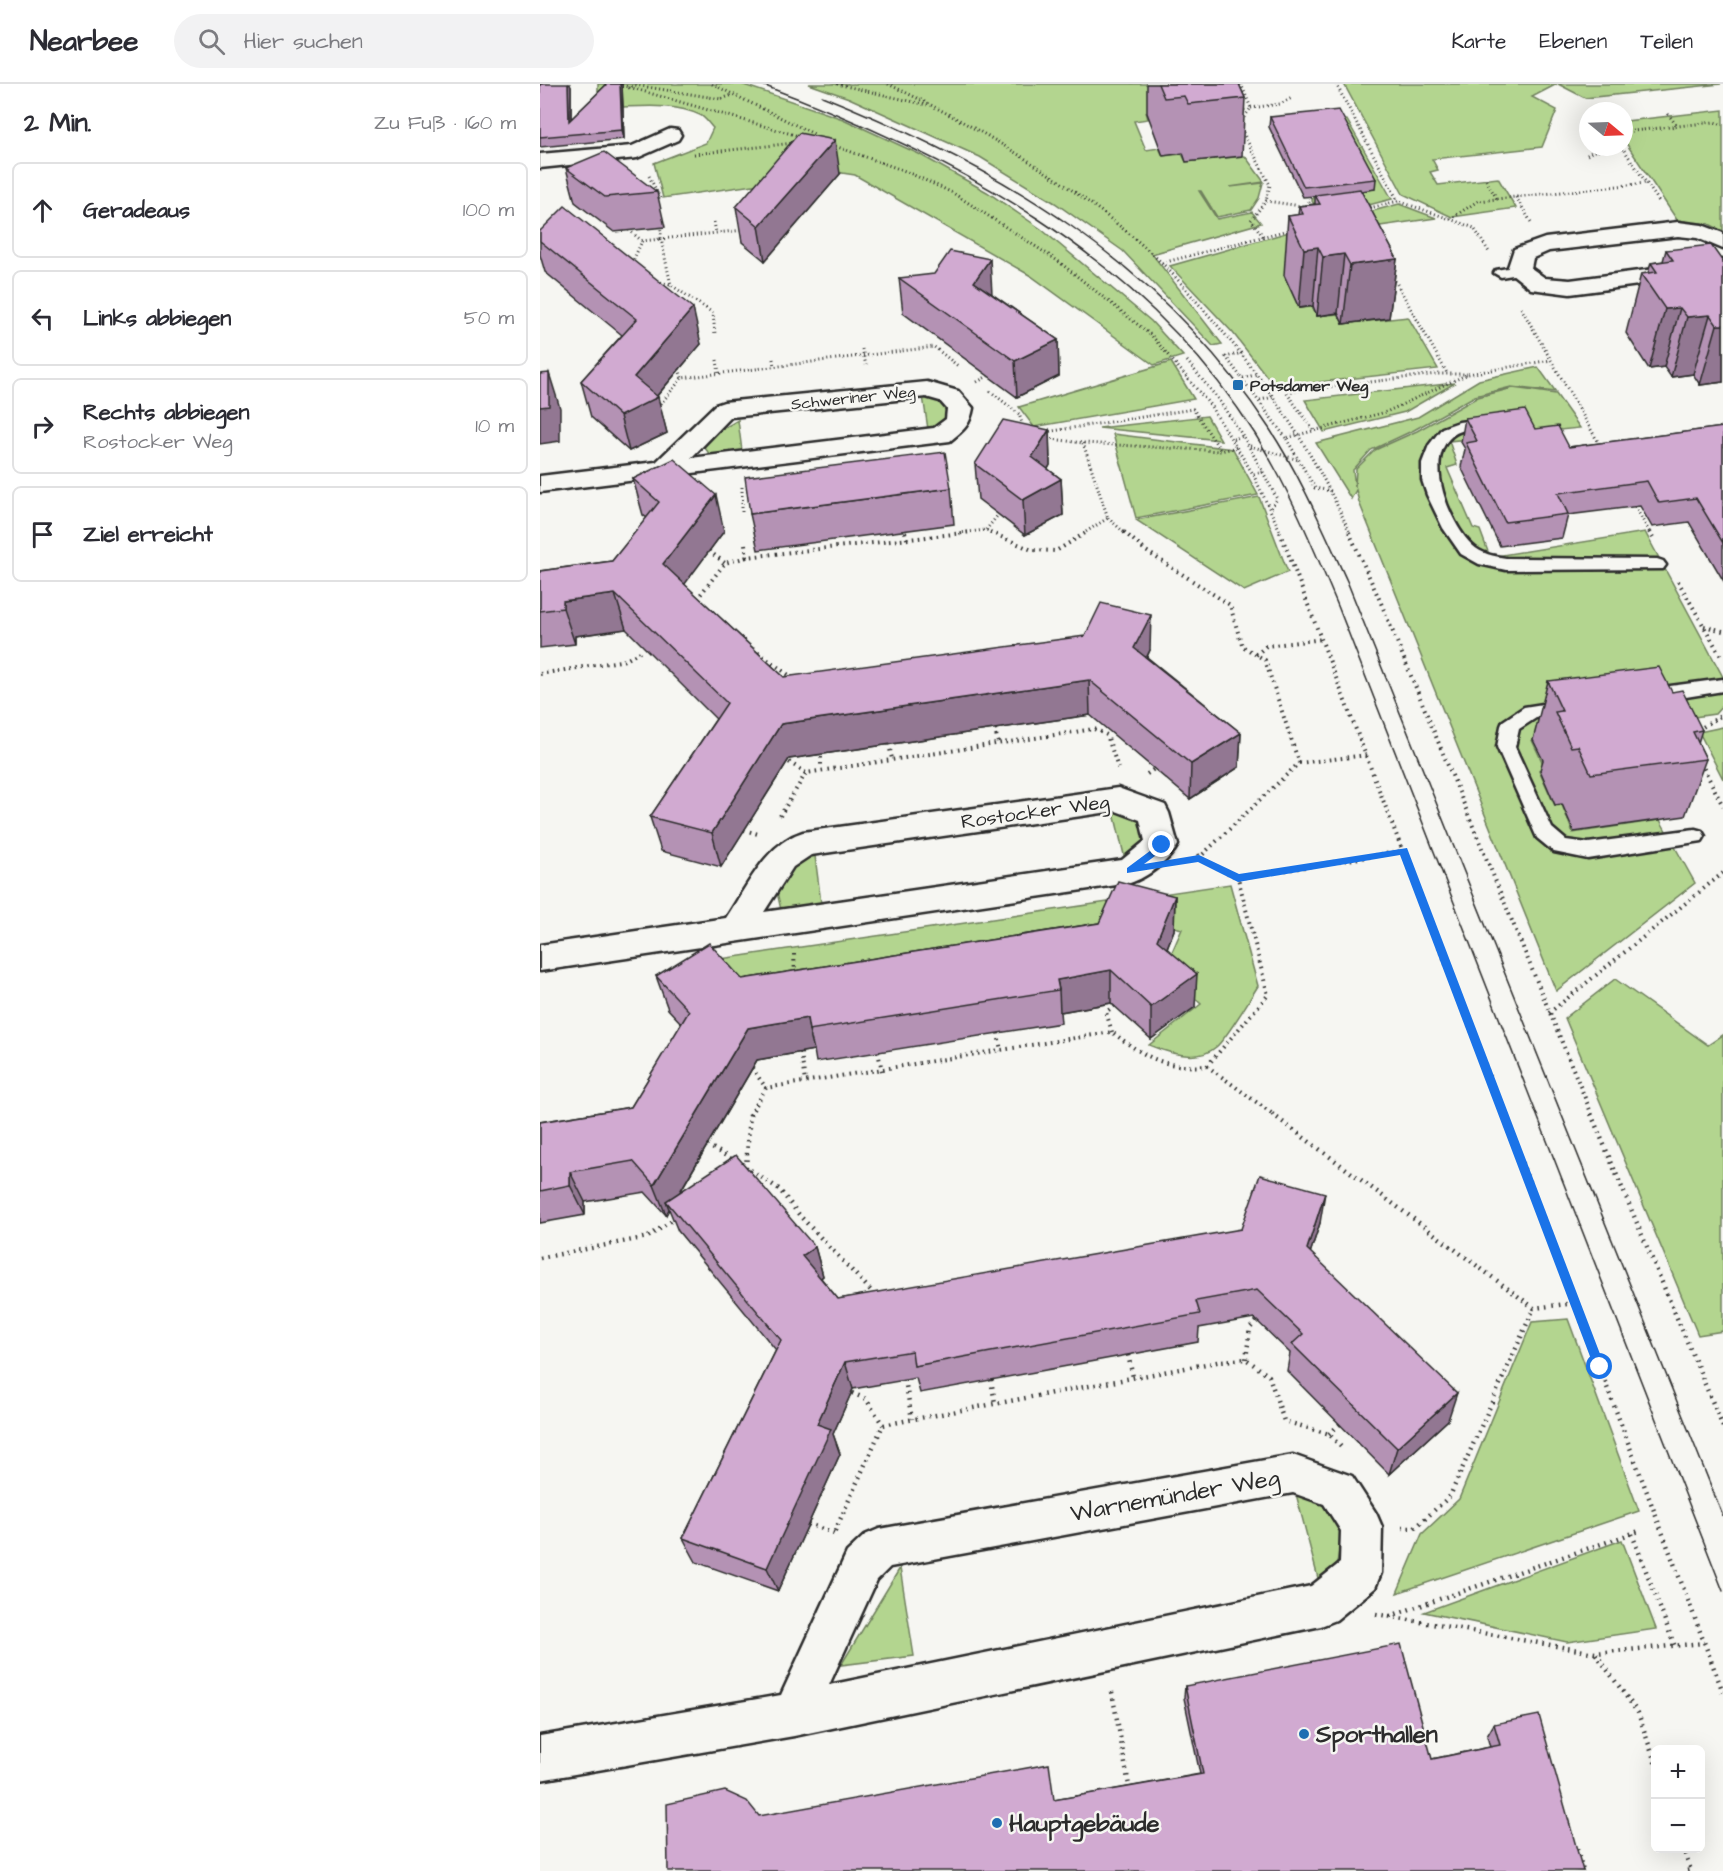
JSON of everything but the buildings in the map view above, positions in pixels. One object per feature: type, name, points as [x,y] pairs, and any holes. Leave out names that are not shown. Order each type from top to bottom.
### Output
[{"type":"street","points":[[540,161],[638,156],[670,135]]},
{"type":"street","points":[[1723,242],[1702,232],[1678,229],[1545,245],[1522,254],[1510,272],[1539,284],[1569,286],[1723,267]]},
{"type":"street","name":"Schweriner Weg","points":[[540,484],[664,469],[941,435],[958,422],[960,408],[949,396],[927,389],[724,410],[664,469]]},
{"type":"street","name":"Rostocker Weg","points":[[737,928],[782,860],[803,844],[1118,798],[1154,813],[1162,845],[1130,871]]},
{"type":"street","points":[[540,958],[1130,871]]},
{"type":"street","name":"Warnemünder Weg","points":[[794,1714],[862,1566],[879,1549],[1293,1474],[1338,1490],[1362,1527]]},
{"type":"street","points":[[540,1758],[794,1714],[1322,1605],[1360,1573],[1362,1527]]},
{"type":"lane","points":[[1503,421],[1458,427],[1443,435],[1434,452],[1429,478],[1448,521],[1464,548],[1485,561],[1506,564],[1657,565]]},
{"type":"lane","points":[[1633,698],[1723,685]]},
{"type":"lane","points":[[1587,704],[1531,712],[1510,726],[1506,747],[1544,833],[1561,847],[1588,850],[1695,836]]},
{"type":"path","points":[[618,84],[817,141],[814,134],[712,84]]},
{"type":"path","points":[[837,84],[937,107]]},
{"type":"path","points":[[888,84],[937,107],[984,134],[1084,199],[1162,263],[1242,353],[1299,434],[1331,491],[1381,603],[1549,1014],[1723,1427]]},
{"type":"path","points":[[1241,84],[1251,108]]},
{"type":"path","points":[[1336,84],[1398,201]]},
{"type":"path","points":[[627,88],[635,85],[721,99],[734,95]]},
{"type":"path","points":[[1263,236],[1251,220],[1266,201],[1270,186],[1239,124],[1251,108],[1280,104],[1292,98]]},
{"type":"path","points":[[1668,114],[1677,126]]},
{"type":"path","points":[[1633,131],[1714,122],[1722,124]]},
{"type":"path","points":[[660,200],[638,156],[794,143]]},
{"type":"path","points":[[828,144],[905,171],[952,193],[1058,261],[1152,336],[1210,405],[1233,439],[1271,509],[1368,754],[1723,1692]]},
{"type":"path","points":[[1627,156],[1678,229]]},
{"type":"path","points":[[1486,180],[1497,199]]},
{"type":"path","points":[[1450,219],[1478,201],[1646,183]]},
{"type":"path","points":[[1307,206],[1312,196]]},
{"type":"path","points":[[1266,201],[1307,206],[1314,213]]},
{"type":"path","points":[[1365,209],[1398,201],[1474,228],[1510,272],[1551,360],[1604,452]]},
{"type":"path","points":[[661,222],[671,285]]},
{"type":"path","points":[[714,222],[716,233]]},
{"type":"path","points":[[1162,263],[1298,227]]},
{"type":"path","points":[[642,242],[751,229]]},
{"type":"path","points":[[629,230],[642,242]]},
{"type":"path","points":[[638,268],[632,262],[642,242]]},
{"type":"path","points":[[1392,275],[1447,373]]},
{"type":"path","points":[[651,280],[671,285],[713,313],[715,334]]},
{"type":"path","points":[[653,293],[671,285]]},
{"type":"path","points":[[934,347],[940,342]]},
{"type":"path","points":[[1242,353],[1226,357],[1260,400],[1316,488],[1331,491]]},
{"type":"path","points":[[773,359],[774,367]]},
{"type":"path","points":[[1313,430],[1286,392],[1447,373],[1468,374],[1551,360]]},
{"type":"path","points":[[1187,361],[1218,399],[1250,447],[1277,500],[1271,509]]},
{"type":"path","points":[[679,369],[682,378]]},
{"type":"path","points":[[691,440],[669,425],[656,409],[682,378],[718,374]]},
{"type":"path","points":[[1243,378],[1258,374]]},
{"type":"path","points":[[1286,438],[1386,412],[1468,374]]},
{"type":"path","points":[[1260,400],[1274,397]]},
{"type":"path","points":[[1221,451],[1193,410],[1037,436],[1083,443],[1221,451],[1237,447]]},
{"type":"path","points":[[1233,439],[1243,436]]},
{"type":"path","points":[[1083,443],[1108,518],[1146,552],[1230,605],[1242,646],[1265,660],[1299,763]]},
{"type":"path","points":[[1250,447],[1300,460]]},
{"type":"path","points":[[1252,474],[1263,472]]},
{"type":"path","points":[[1628,493],[1656,544]]},
{"type":"path","points":[[986,530],[998,515]]},
{"type":"path","points":[[695,602],[725,563],[747,557],[986,530],[1032,550],[1056,551],[1108,518]]},
{"type":"path","points":[[905,530],[907,539]]},
{"type":"path","points":[[807,543],[808,550]]},
{"type":"path","points":[[745,544],[747,557]]},
{"type":"path","points":[[709,551],[725,563]]},
{"type":"path","points":[[1675,576],[1723,660]]},
{"type":"path","points":[[1704,626],[1723,631]]},
{"type":"path","points":[[1256,655],[1266,646],[1323,639]]},
{"type":"path","points":[[746,644],[802,684]]},
{"type":"path","points":[[540,674],[626,660],[640,652]]},
{"type":"path","points":[[1689,735],[1723,715]]},
{"type":"path","points":[[1094,729],[1097,720]]},
{"type":"path","points":[[995,729],[998,743]]},
{"type":"path","points":[[782,860],[768,837],[806,773],[821,768],[1094,729],[1107,735],[1119,770]]},
{"type":"path","points":[[889,744],[892,759]]},
{"type":"path","points":[[821,745],[821,768]]},
{"type":"path","points":[[1130,871],[1199,858],[1299,763],[1368,754]]},
{"type":"path","points":[[779,755],[806,773]]},
{"type":"path","points":[[1698,755],[1723,806]]},
{"type":"path","points":[[1692,766],[1702,765]]},
{"type":"path","points":[[1146,774],[1154,769]]},
{"type":"path","points":[[1137,773],[1146,774],[1155,782]]},
{"type":"path","points":[[1198,849],[1199,858]]},
{"type":"path","points":[[1199,858],[1238,878],[1403,851]]},
{"type":"path","points":[[1549,1014],[1723,873]]},
{"type":"path","points":[[1114,1006],[1106,1012],[1112,1032],[1148,1060],[1181,1069],[1207,1066],[1268,995],[1238,878]]},
{"type":"path","points":[[793,919],[795,983]]},
{"type":"path","points":[[746,1167],[750,1113],[766,1088],[1112,1032]]},
{"type":"path","points":[[998,1033],[1001,1051]]},
{"type":"path","points":[[878,1052],[882,1071]]},
{"type":"path","points":[[801,1053],[805,1082]]},
{"type":"path","points":[[1207,1066],[1534,1308],[1575,1303]]},
{"type":"path","points":[[752,1068],[766,1088]]},
{"type":"path","points":[[707,1145],[779,1189],[801,1217],[883,1302]]},
{"type":"path","points":[[739,1172],[746,1167]]},
{"type":"path","points":[[792,1223],[801,1217]]},
{"type":"path","points":[[540,1258],[648,1238],[671,1221]]},
{"type":"path","points":[[1362,1527],[1414,1528],[1450,1496],[1534,1308]]},
{"type":"path","points":[[1246,1359],[1250,1328],[1257,1321]]},
{"type":"path","points":[[1128,1355],[1133,1377]]},
{"type":"path","points":[[883,1425],[1133,1377],[1222,1361],[1246,1359],[1269,1376],[1284,1421],[1329,1434],[1345,1451]]},
{"type":"path","points":[[905,1380],[912,1419]]},
{"type":"path","points":[[991,1380],[995,1403]]},
{"type":"path","points":[[852,1393],[866,1399],[883,1425]]},
{"type":"path","points":[[1329,1434],[1340,1424]]},
{"type":"path","points":[[834,1533],[883,1425]]},
{"type":"path","points":[[808,1524],[834,1533],[862,1566]]},
{"type":"path","points":[[1642,1530],[1389,1617],[1595,1653],[1704,1643]]},
{"type":"path","points":[[1632,1534],[1676,1647]]},
{"type":"path","points":[[1104,1650],[1131,1797]]},
{"type":"path","points":[[1595,1653],[1638,1713],[1651,1751]]},
{"type":"path","points":[[1574,1842],[1583,1871]]},
{"type":"path","points":[[1685,1853],[1690,1870],[1686,1871]]},
{"type":"green space","points":[[598,84],[741,84],[843,119],[919,154],[987,192],[1041,229],[1151,321],[1183,356],[1154,365],[1031,276],[855,175],[797,166],[782,181],[663,198],[654,163],[706,143],[713,128],[702,116],[691,111],[662,106],[623,107],[622,94],[598,96]]},
{"type":"green space","points":[[809,84],[1233,84],[1245,110],[1232,125],[1164,110],[1146,112],[1148,119],[1134,121],[1146,150],[1159,148],[1163,156],[1182,154],[1186,162],[1245,156],[1264,182],[1230,187],[1263,183],[1259,198],[1251,210],[1217,217],[1199,191],[1217,219],[1252,212],[1261,223],[1152,254],[1222,344],[1213,346],[1123,251],[1055,203],[980,157],[849,98]]},
{"type":"green space","points":[[1344,84],[1557,84],[1532,97],[1557,110],[1542,147],[1432,159],[1438,170],[1430,172],[1438,185],[1498,178],[1516,208],[1452,217],[1403,194]]},
{"type":"green space","points":[[1558,84],[1721,84],[1585,98]]},
{"type":"green space","points":[[1723,110],[1723,231],[1709,224],[1677,220],[1633,154],[1633,120]]},
{"type":"green space","points":[[1347,120],[1392,199],[1322,217],[1312,201],[1314,196],[1375,189],[1339,121]]},
{"type":"green space","points":[[1399,204],[1436,218],[1380,226],[1355,235],[1339,220]]},
{"type":"green space","points":[[1317,224],[1298,273],[1284,275],[1299,308],[1312,307],[1317,316],[1338,314],[1343,324],[1408,317],[1438,369],[1275,387],[1233,333],[1170,266]]},
{"type":"green space","points":[[1171,362],[1194,399],[1034,427],[1019,407]]},
{"type":"green space","points":[[1538,367],[1556,392],[1511,387],[1475,396],[1414,430],[1371,450],[1353,470],[1355,487],[1356,469],[1375,450],[1417,431],[1478,397],[1513,388],[1556,394],[1580,428],[1449,441],[1457,465],[1447,468],[1473,528],[1480,530],[1490,557],[1645,532],[1723,677],[1723,705],[1715,714],[1532,740],[1545,768],[1539,770],[1555,806],[1562,805],[1573,833],[1660,820],[1695,883],[1556,991],[1356,490],[1351,499],[1316,443],[1418,417],[1479,380]]},
{"type":"green space","points":[[1455,383],[1405,412],[1324,432],[1305,400]]},
{"type":"green space","points":[[923,396],[937,399],[946,405],[948,416],[940,426],[928,429]]},
{"type":"green space","points":[[1207,416],[1221,440],[1099,428]]},
{"type":"green space","points":[[738,420],[742,451],[710,455],[703,445],[717,432]]},
{"type":"green space","points":[[1113,434],[1233,449],[1258,495],[1136,518]]},
{"type":"green space","points":[[1259,497],[1288,572],[1244,591],[1136,520]]},
{"type":"green space","points":[[1723,727],[1723,779],[1699,732]]},
{"type":"green space","points":[[1113,809],[1135,812],[1148,829],[1145,848],[1125,859]]},
{"type":"green space","points":[[815,856],[821,903],[781,910],[777,892],[797,861]]},
{"type":"green space","points":[[1230,884],[1258,986],[1221,1042],[1209,1052],[1201,1055],[1183,1055],[1149,1045],[1201,1004],[1164,970],[1182,929],[1116,911],[1094,955],[753,1004],[720,959]]},
{"type":"green space","points":[[1615,979],[1708,1045],[1723,1035],[1723,1331],[1698,1335],[1565,1018]]},
{"type":"green space","points":[[1568,1319],[1639,1511],[1397,1593],[1422,1534],[1459,1499],[1532,1322]]},
{"type":"green space","points":[[1296,1494],[1327,1505],[1342,1532],[1337,1563],[1319,1582]]},
{"type":"green space","points":[[1622,1540],[1656,1629],[1567,1642],[1424,1612]]},
{"type":"green space","points":[[900,1568],[914,1656],[841,1665]]},
{"type":"tram line","points":[[760,84],[832,112],[903,144],[972,179],[1037,218],[1099,263],[1157,314],[1209,370],[1255,434],[1290,497],[1338,606],[1723,1591]]},
{"type":"tram line","points":[[822,96],[952,155],[1014,189],[1072,227],[1127,269],[1178,316],[1226,369],[1269,428],[1301,483],[1347,581],[1723,1516]]},
{"type":"place","name":"Potsdamer Weg","points":[[1238,385]]},
{"type":"place","name":"Sporthallen","points":[[1304,1734]]},
{"type":"place","name":"Hauptgebäude","points":[[997,1823]]},
{"type":"route","points":[[1162,845],[1130,871],[1199,858],[1238,878],[1403,851],[1600,1367]]}]
